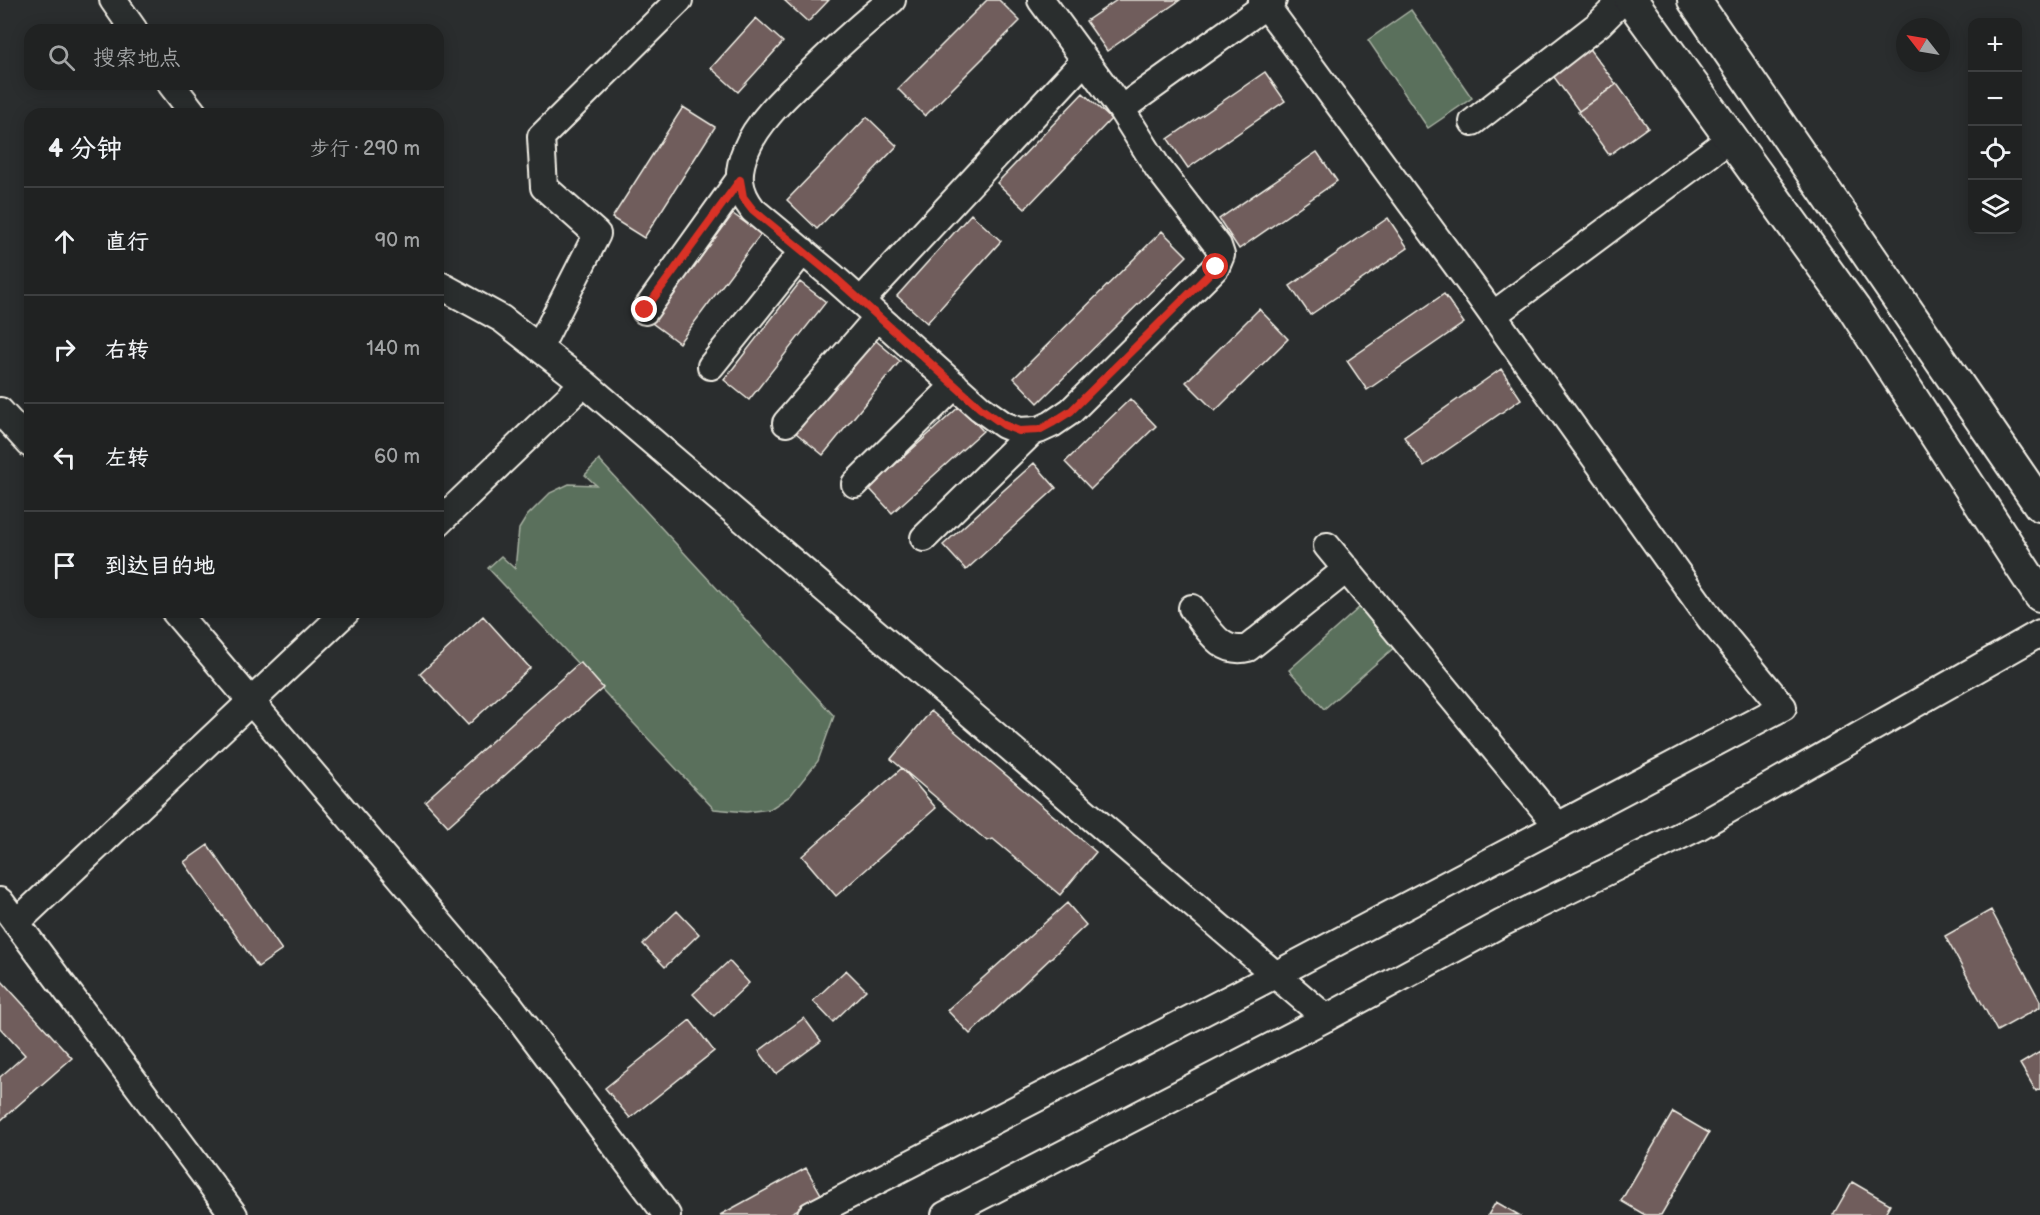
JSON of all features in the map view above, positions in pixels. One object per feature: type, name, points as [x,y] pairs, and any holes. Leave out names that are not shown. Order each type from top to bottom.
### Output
[{"type":"main road","points":[[1631,0],[1854,309],[2040,595]]},
{"type":"main road","points":[[1694,0],[2040,506]]},
{"type":"street","points":[[113,0],[130,24]]},
{"type":"street","points":[[539,348],[597,234],[544,187],[541,137],[679,0]]},
{"type":"street","points":[[892,0],[858,26],[783,98],[759,129],[746,150],[740,180],[743,197],[753,210],[803,251],[980,408],[1004,425],[1019,431],[1039,430],[1071,411],[1216,267],[1221,255],[1218,246],[1158,168],[1121,109],[1085,60],[1054,4]]},
{"type":"street","points":[[1473,122],[1599,24],[1623,0]]},
{"type":"street","points":[[811,1215],[1275,975],[1783,707],[1711,620],[1267,2],[1121,109]]},
{"type":"street","points":[[786,423],[869,309],[1085,60]]},
{"type":"street","points":[[176,90],[189,108]]},
{"type":"street","points":[[1493,315],[1731,138]]},
{"type":"street","points":[[645,310],[740,180]]},
{"type":"street","points":[[711,366],[803,251]]},
{"type":"street","points":[[444,287],[502,319],[584,383],[1326,1018]]},
{"type":"street","points":[[444,517],[584,383]]},
{"type":"street","points":[[855,484],[955,385]]},
{"type":"street","points":[[0,411],[24,437]]},
{"type":"street","points":[[924,538],[1034,430]]},
{"type":"street","points":[[1327,546],[1558,826]]},
{"type":"street","points":[[1192,608],[1217,640],[1228,649],[1238,651],[1248,648],[1347,569]]},
{"type":"street","points":[[180,618],[511,1007],[667,1215]]},
{"type":"street","points":[[16,923],[340,618]]},
{"type":"street","points":[[945,1215],[1326,1018],[1502,923],[1698,826],[2040,633]]},
{"type":"street","points":[[0,901],[234,1215]]},
{"type":"green space","points":[[1411,10],[1472,98],[1428,128],[1368,40]]},
{"type":"green space","points":[[599,460],[834,716],[818,761],[790,796],[770,809],[746,812],[714,809],[488,568],[501,556],[515,569],[519,529],[527,516],[550,493],[569,484],[596,485],[585,475]]},
{"type":"green space","points":[[1361,606],[1397,645],[1324,709],[1289,670]]},
{"type":"building","points":[[784,0],[829,0],[808,22]]},
{"type":"building","points":[[987,0],[999,0],[1020,21],[925,116],[898,89]]},
{"type":"building","points":[[1117,0],[1180,0],[1107,51],[1086,21]]},
{"type":"building","points":[[756,18],[783,42],[738,92],[711,68]]},
{"type":"building","points":[[1587,46],[1616,84],[1579,111],[1551,73]]},
{"type":"building","points":[[1265,72],[1285,101],[1188,168],[1168,139]]},
{"type":"building","points":[[1617,84],[1648,127],[1609,155],[1578,112]]},
{"type":"building","points":[[1083,93],[1111,119],[1025,209],[997,183]]},
{"type":"building","points":[[683,107],[715,127],[644,238],[612,218]]},
{"type":"building","points":[[867,117],[897,146],[817,229],[787,200]]},
{"type":"building","points":[[1317,152],[1337,181],[1239,249],[1219,219]]},
{"type":"building","points":[[733,214],[761,234],[679,343],[652,323]]},
{"type":"building","points":[[971,214],[1001,241],[927,323],[897,296]]},
{"type":"building","points":[[1388,218],[1408,248],[1310,315],[1290,286]]},
{"type":"building","points":[[1162,231],[1187,256],[1038,403],[1014,378]]},
{"type":"building","points":[[800,282],[826,302],[749,400],[724,380]]},
{"type":"building","points":[[1444,294],[1464,323],[1367,390],[1347,361]]},
{"type":"building","points":[[1259,309],[1288,339],[1215,411],[1186,382]]},
{"type":"building","points":[[874,339],[900,361],[823,455],[796,433]]},
{"type":"building","points":[[1501,369],[1521,399],[1424,466],[1404,437]]},
{"type":"building","points":[[1130,399],[1156,426],[1091,489],[1065,462]]},
{"type":"building","points":[[960,406],[983,431],[892,513],[869,488]]},
{"type":"building","points":[[1034,463],[1056,488],[966,570],[943,545]]},
{"type":"building","points":[[483,616],[530,668],[468,725],[420,674]]},
{"type":"building","points":[[580,662],[603,688],[448,826],[425,801]]},
{"type":"building","points":[[931,711],[1096,852],[1060,895],[993,839],[987,841],[891,759]]},
{"type":"building","points":[[902,768],[936,808],[836,896],[802,856]]},
{"type":"building","points":[[208,845],[282,950],[258,967],[184,862]]},
{"type":"building","points":[[1067,903],[1086,925],[970,1034],[947,1010]]},
{"type":"building","points":[[1991,910],[2040,1001],[2040,1007],[1997,1031],[1945,936]]},
{"type":"building","points":[[677,911],[699,934],[665,967],[643,944]]},
{"type":"building","points":[[729,961],[749,983],[714,1016],[693,994]]},
{"type":"building","points":[[846,970],[866,990],[833,1022],[813,1001]]},
{"type":"building","points":[[0,979],[72,1058],[0,1121],[0,1077],[25,1055],[0,1028]]},
{"type":"building","points":[[804,1018],[821,1041],[776,1074],[759,1051]]},
{"type":"building","points":[[690,1020],[714,1051],[630,1118],[605,1088]]},
{"type":"building","points":[[2040,1052],[2040,1089],[2036,1091],[2020,1064]]},
{"type":"building","points":[[1673,1112],[1709,1133],[1661,1215],[1645,1215],[1621,1201]]},
{"type":"building","points":[[806,1168],[822,1196],[788,1215],[720,1215]]},
{"type":"building","points":[[1852,1182],[1890,1204],[1884,1215],[1833,1215]]},
{"type":"building","points":[[1496,1202],[1519,1215],[1488,1215]]},
{"type":"route","points":[[645,310],[740,180],[743,197],[753,210],[831,274],[980,408],[1004,425],[1019,431],[1039,430],[1071,411],[1216,267]]}]
